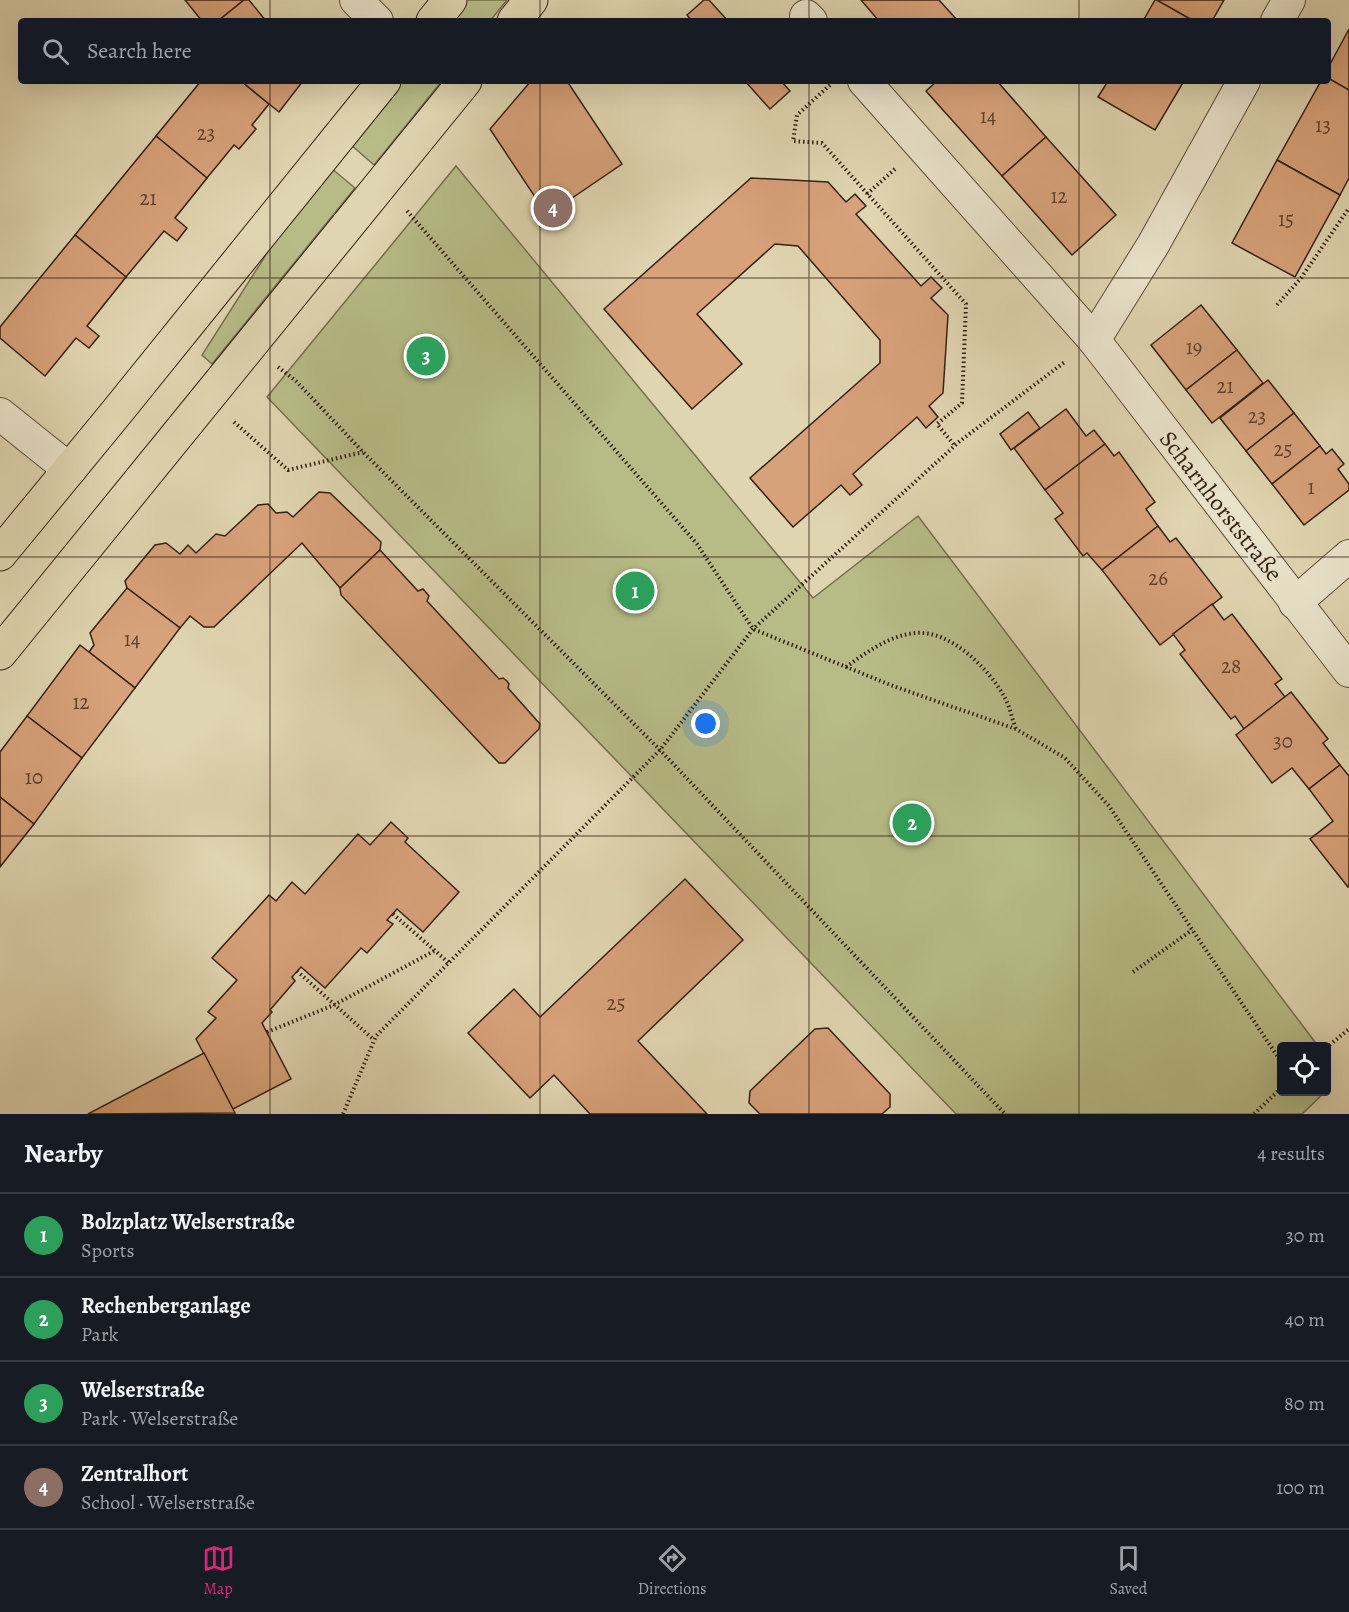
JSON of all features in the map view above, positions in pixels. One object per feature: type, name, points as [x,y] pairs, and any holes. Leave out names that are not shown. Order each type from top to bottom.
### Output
[{"type":"main road","points":[[435,18],[450,0]]},
{"type":"main road","points":[[516,18],[531,0]]},
{"type":"main road","points":[[0,554],[382,84]]},
{"type":"main road","points":[[0,653],[463,84]]},
{"type":"street","points":[[356,0],[374,18]]},
{"type":"street","points":[[1279,18],[1289,0]]},
{"type":"street","name":"Scharnhorststraße","points":[[867,84],[1094,340],[1349,671]]},
{"type":"street","points":[[1094,340],[1153,245],[1242,84]]},
{"type":"street","points":[[0,414],[70,470]]},
{"type":"street","points":[[1295,603],[1349,556]]},
{"type":"path","points":[[832,84],[796,115],[793,141],[822,143],[966,304],[963,403],[937,424],[955,446]]},
{"type":"path","points":[[378,188],[410,213],[697,544],[753,629],[893,686],[1016,729],[1065,758],[1109,806],[1277,1057]]},
{"type":"path","points":[[1277,305],[1301,278],[1349,208]]},
{"type":"path","points":[[343,1114],[376,1036],[660,750],[753,629],[955,446],[1094,340]]},
{"type":"path","points":[[250,344],[296,381],[363,452],[660,750],[1005,1114]]},
{"type":"path","points":[[207,398],[288,471],[363,452]]},
{"type":"path","points":[[846,667],[870,649],[895,638],[917,633],[939,637],[961,649],[984,667],[1005,698],[1016,729]]},
{"type":"path","points":[[393,914],[449,963]]},
{"type":"path","points":[[1133,972],[1192,930]]},
{"type":"path","points":[[267,1032],[334,1005],[434,951]]},
{"type":"path","points":[[297,971],[374,1040]]},
{"type":"path","points":[[1331,1044],[1349,1029]]},
{"type":"path","points":[[1254,1114],[1277,1091]]},
{"type":"green space","points":[[467,0],[507,0],[492,18],[452,18]]},
{"type":"green space","points":[[399,84],[440,84],[374,165],[350,144]]},
{"type":"green space","points":[[456,166],[813,598],[918,516],[1315,1042],[1277,1042],[1277,1096],[1321,1096],[1302,1114],[956,1114],[267,397]]},
{"type":"green space","points":[[331,168],[355,188],[212,364],[202,355],[278,236]]},
{"type":"building","points":[[185,0],[244,0],[222,18],[200,18]]},
{"type":"building","points":[[244,0],[249,0],[264,18],[222,18]]},
{"type":"building","points":[[704,0],[709,0],[725,18],[690,18],[687,15]]},
{"type":"building","points":[[861,0],[939,0],[955,18],[876,18]]},
{"type":"building","points":[[1157,0],[1189,18],[1145,18]]},
{"type":"building","points":[[1157,0],[1224,0],[1214,18],[1189,18]]},
{"type":"building","points":[[1349,29],[1349,90],[1331,80],[1331,62]]},
{"type":"building","points":[[1331,80],[1349,90],[1349,178],[1340,195],[1277,160],[1319,84],[1331,84]]},
{"type":"building","points":[[199,84],[245,84],[269,104],[252,125],[256,129],[239,149],[234,145],[207,178],[156,136]]},
{"type":"building","points":[[245,84],[301,84],[279,112]]},
{"type":"building","points":[[528,84],[569,84],[622,164],[547,215],[490,129]]},
{"type":"building","points":[[748,84],[784,84],[790,91],[770,109]]},
{"type":"building","points":[[934,84],[1000,84],[1046,137],[1002,176],[926,91]]},
{"type":"building","points":[[1106,84],[1182,84],[1155,130],[1098,97]]},
{"type":"building","points":[[156,136],[207,178],[175,218],[187,228],[177,241],[164,231],[126,277],[75,235]]},
{"type":"building","points":[[1046,137],[1116,215],[1072,255],[1002,176]]},
{"type":"building","points":[[1277,160],[1340,195],[1295,277],[1232,243]]},
{"type":"building","points":[[751,178],[828,182],[846,202],[855,194],[866,206],[856,214],[921,286],[931,277],[942,288],[931,298],[948,315],[943,393],[929,406],[938,417],[926,428],[917,417],[853,474],[862,485],[850,495],[841,485],[793,527],[750,478],[880,363],[880,340],[798,246],[775,244],[697,314],[742,364],[692,409],[604,309]]},
{"type":"building","points":[[75,235],[126,277],[87,326],[99,336],[89,348],[76,338],[45,376],[0,338],[0,327]]},
{"type":"building","points":[[1201,305],[1237,350],[1186,390],[1151,345]]},
{"type":"building","points":[[1237,350],[1263,383],[1212,423],[1186,390]]},
{"type":"building","points":[[1268,380],[1294,413],[1246,451],[1220,418]]},
{"type":"building","points":[[1066,409],[1086,436],[1094,430],[1105,444],[1045,490],[1014,448]]},
{"type":"building","points":[[1028,412],[1040,428],[1011,450],[1000,434]]},
{"type":"building","points":[[1294,413],[1320,446],[1272,484],[1246,451]]},
{"type":"building","points":[[1105,444],[1114,456],[1119,452],[1155,502],[1146,509],[1158,526],[1102,570],[1087,553],[1083,556],[1055,519],[1063,513],[1045,490]]},
{"type":"building","points":[[1320,446],[1326,454],[1332,449],[1344,464],[1338,469],[1349,484],[1349,490],[1304,525],[1272,484]]},
{"type":"building","points":[[319,492],[330,493],[381,542],[380,550],[340,588],[302,543],[214,627],[204,627],[190,616],[180,628],[127,588],[125,581],[155,545],[166,543],[180,554],[188,545],[196,553],[216,534],[225,536],[258,505],[268,504],[276,513],[287,512],[293,517]]},
{"type":"building","points":[[1158,526],[1170,542],[1176,538],[1222,597],[1160,645],[1102,570]]},
{"type":"building","points":[[380,550],[418,591],[423,589],[429,596],[427,601],[499,679],[503,678],[507,681],[508,688],[540,724],[539,729],[505,763],[499,763],[341,595],[340,588]]},
{"type":"building","points":[[127,588],[180,628],[135,688],[89,652],[94,645],[90,633]]},
{"type":"building","points":[[1212,604],[1224,620],[1232,614],[1282,679],[1275,684],[1285,697],[1244,729],[1235,716],[1231,719],[1180,654],[1185,650],[1173,634]]},
{"type":"building","points":[[80,645],[135,688],[82,758],[27,716]]},
{"type":"building","points":[[1291,692],[1328,739],[1323,743],[1340,765],[1309,789],[1292,768],[1272,783],[1236,735]]},
{"type":"building","points":[[27,716],[82,758],[34,824],[0,797],[0,752]]},
{"type":"building","points":[[1340,765],[1349,776],[1348,887],[1310,839],[1333,821],[1309,789]]},
{"type":"building","points":[[0,797],[34,824],[0,867]]},
{"type":"building","points":[[391,822],[408,838],[405,842],[459,892],[423,932],[397,909],[387,920],[393,924],[367,953],[361,948],[325,988],[301,967],[292,977],[295,981],[262,1023],[291,1079],[233,1109],[196,1039],[216,1018],[208,1012],[237,980],[212,958],[269,895],[276,901],[292,882],[305,894],[358,834],[370,845]]},
{"type":"building","points":[[685,879],[743,940],[638,1041],[707,1114],[590,1114],[554,1075],[530,1098],[468,1033],[514,989],[540,1017]]},
{"type":"building","points":[[828,1028],[890,1094],[890,1107],[882,1114],[760,1114],[749,1103],[750,1091],[815,1029]]},
{"type":"building","points":[[204,1053],[235,1113],[88,1114]]},
{"type":"place","name":"Zentralhort","points":[[553,208]]},
{"type":"place","name":"Welserstraße","points":[[426,356]]},
{"type":"place","name":"Bolzplatz Welserstraße","points":[[635,591]]},
{"type":"place","name":"Rechenberganlage","points":[[912,823]]}]
